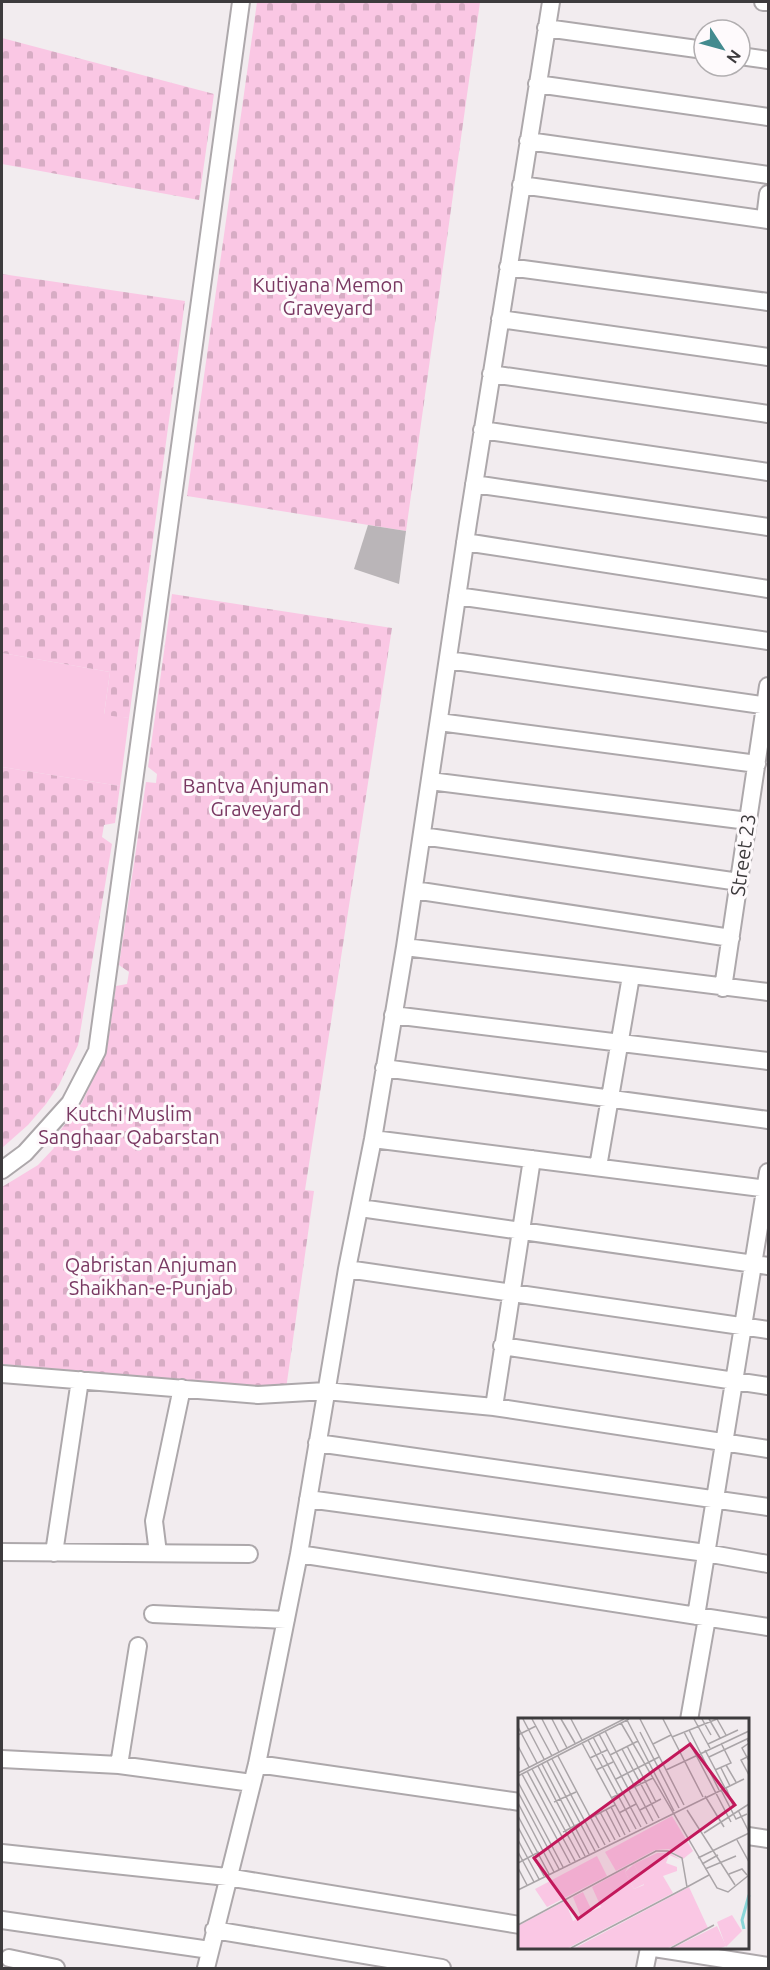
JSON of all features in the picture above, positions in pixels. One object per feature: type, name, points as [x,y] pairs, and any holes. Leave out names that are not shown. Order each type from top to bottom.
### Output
[{"type":"street","points":[[2,1170],[25,1153],[70,1103],[97,1051],[241,2]]},
{"type":"street","points":[[206,1968],[257,1764],[299,1554],[347,1269],[373,1139],[414,890],[482,430],[550,2]]},
{"type":"street","points":[[763,2],[768,2]]},
{"type":"street","points":[[546,28],[692,48]]},
{"type":"street","points":[[752,58],[768,60]]},
{"type":"street","points":[[537,84],[768,117]]},
{"type":"street","points":[[528,141],[768,175]]},
{"type":"street","points":[[521,185],[766,219],[768,194]]},
{"type":"street","points":[[508,267],[768,302]]},
{"type":"street","points":[[500,319],[768,357]]},
{"type":"street","points":[[491,374],[768,414]]},
{"type":"street","points":[[482,430],[768,472]]},
{"type":"street","points":[[474,484],[768,527]]},
{"type":"street","points":[[465,542],[768,589]]},
{"type":"street","points":[[457,596],[768,641]]},
{"type":"street","points":[[448,660],[767,705]]},
{"type":"street","name":"Street 23","points":[[723,988],[767,705],[768,686]]},
{"type":"street","points":[[439,722],[757,764]]},
{"type":"street","points":[[430,781],[748,822]]},
{"type":"street","points":[[422,836],[739,882]]},
{"type":"street","points":[[414,890],[731,938]]},
{"type":"street","points":[[405,946],[768,992]]},
{"type":"street","points":[[598,1167],[631,976]]},
{"type":"street","points":[[393,1015],[768,1060]]},
{"type":"street","points":[[384,1068],[768,1120]]},
{"type":"street","points":[[373,1139],[598,1167],[768,1183],[761,1265],[743,1326],[706,1553],[689,1718]]},
{"type":"street","points":[[494,1407],[531,1159]]},
{"type":"street","points":[[360,1208],[761,1265]]},
{"type":"street","points":[[347,1269],[768,1330]]},
{"type":"street","points":[[502,1346],[768,1386]]},
{"type":"street","points":[[2,1374],[258,1395],[326,1390],[494,1407],[768,1449]]},
{"type":"street","points":[[54,1553],[80,1380]]},
{"type":"street","points":[[158,1553],[154,1521],[182,1388]]},
{"type":"street","points":[[317,1443],[768,1507]]},
{"type":"street","points":[[308,1499],[706,1553],[768,1564]]},
{"type":"street","points":[[2,1552],[249,1554]]},
{"type":"street","points":[[299,1554],[768,1627]]},
{"type":"street","points":[[153,1614],[286,1620]]},
{"type":"street","points":[[119,1765],[138,1646]]},
{"type":"street","points":[[2,1759],[119,1765],[252,1783]]},
{"type":"street","points":[[257,1764],[518,1802]]},
{"type":"street","points":[[749,1836],[768,1839]]},
{"type":"street","points":[[2,1853],[227,1877],[518,1925]]},
{"type":"street","points":[[2,1920],[210,1950]]},
{"type":"street","points":[[214,1930],[442,1968]]},
{"type":"street","points":[[645,1968],[649,1949]]},
{"type":"street","points":[[666,1949],[768,1966]]},
{"type":"street","points":[[9,1958],[56,1968]]},
{"type":"green space","name":"Kutiyana Memon Graveyard","points":[[257,2],[480,2],[406,531],[187,496]]},
{"type":"green space","points":[[2,38],[214,94],[199,200],[2,164]]},
{"type":"green space","points":[[2,274],[185,301],[129,718],[104,715],[110,672],[2,653]]},
{"type":"green space","points":[[172,594],[392,628],[305,1190],[314,1191],[286,1389],[2,1364],[2,1187],[38,1165],[54,1148],[51,1142],[82,1103],[107,1048],[116,986],[127,984],[129,972],[119,965],[146,782],[156,783],[157,774],[148,767]]},
{"type":"green space","points":[[2,653],[110,672],[104,714],[129,718],[120,786],[2,767]]},
{"type":"green space","points":[[2,767],[120,786],[115,823],[104,825],[102,837],[112,844],[78,1045],[59,1085],[46,1104],[28,1125],[2,1148]]},
{"type":"building","points":[[368,525],[406,531],[399,584],[354,569]]},
{"type":"park label","name":"Bantva Anjuman Graveyard","points":[[256,798]]},
{"type":"park label","name":"Kutchi Muslim Sanghaar Qabarstan","points":[[129,1126]]},
{"type":"park label","name":"Qabristan Anjuman Shaikhan-e-Punjab","points":[[151,1276]]}]
